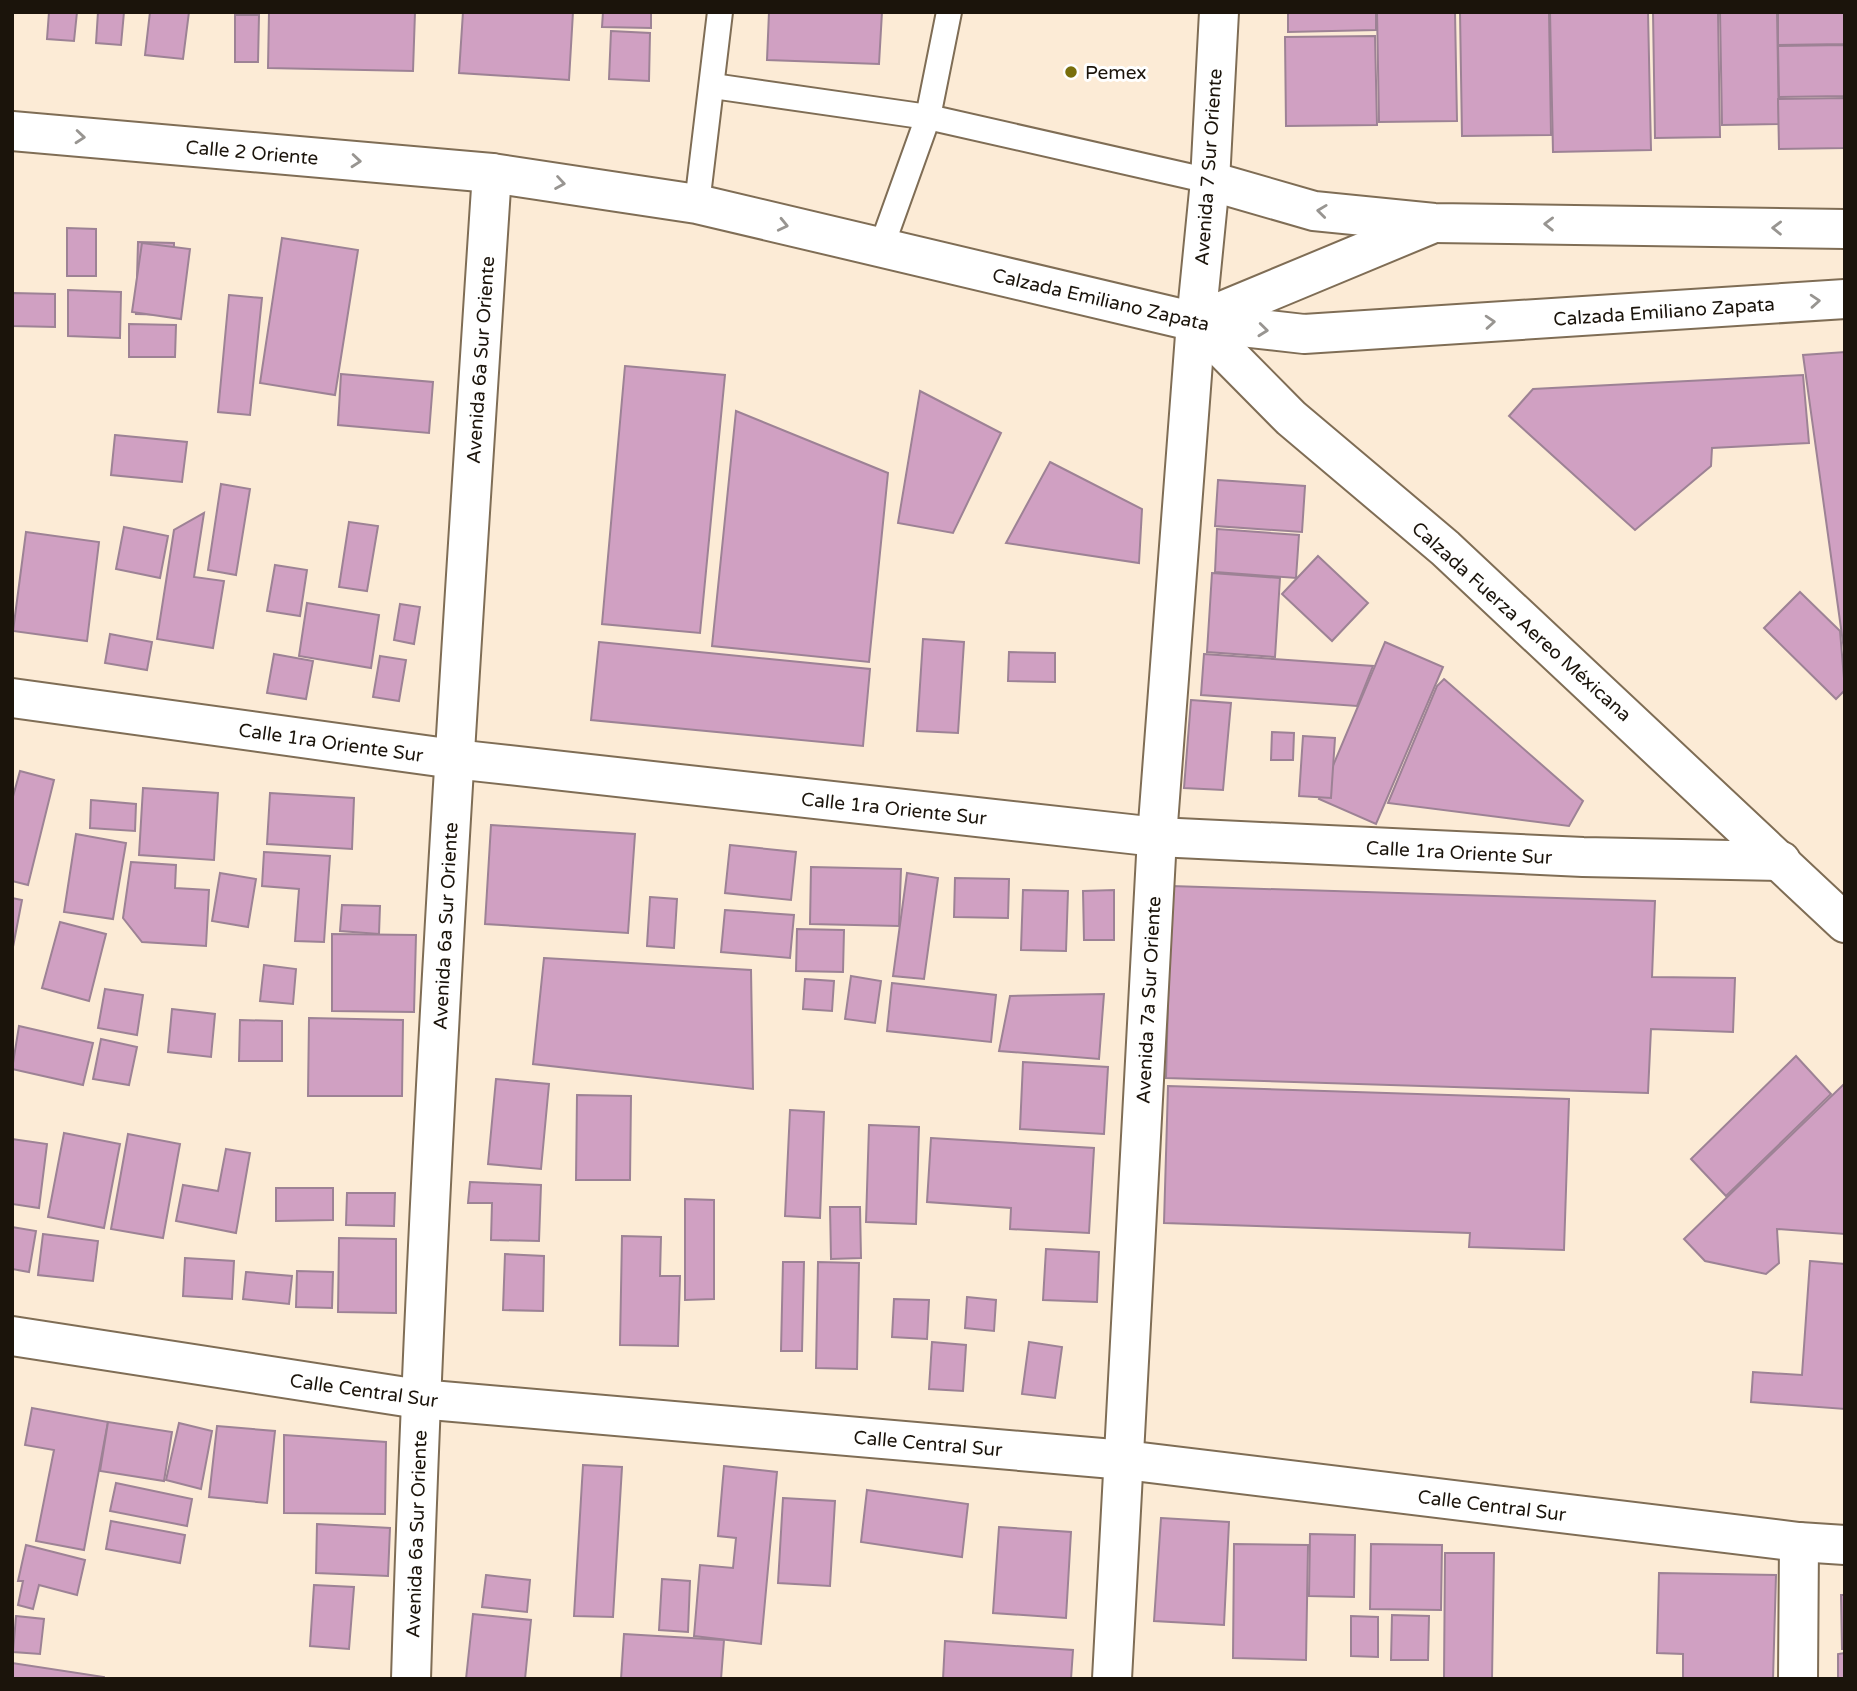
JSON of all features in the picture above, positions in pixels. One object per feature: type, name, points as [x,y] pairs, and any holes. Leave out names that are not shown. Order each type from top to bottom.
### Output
[{"type":"street","name":"Avenida 7 Sur Oriente","points":[[1196,322],[1210,181],[1215,13]]},
{"type":"street","name":"Calle 2 Oriente","points":[[12,131],[492,173]]},
{"type":"street","name":"Calzada Emiliano Zapata","points":[[492,173],[697,204],[1196,322],[1304,334],[1845,299]]},
{"type":"street","name":"Avenida 6a Sur Oriente","points":[[411,1679],[419,1399],[454,759],[492,173]]},
{"type":"street","points":[[1210,181],[1314,211],[1434,223],[1845,229]]},
{"type":"street","points":[[1196,322],[1434,223]]},
{"type":"street","name":"Avenida 7a Sur Oriente","points":[[1112,1679],[1157,837],[1196,322]]},
{"type":"street","name":"Calzada Fuerza Aereo Méxicana","points":[[1196,322],[1290,418],[1445,548],[1845,923]]},
{"type":"street","name":"Calle 1ra Oriente Sur","points":[[12,698],[454,759],[1157,837],[1583,858],[1781,861]]},
{"type":"street","name":"Calle Central Sur","points":[[12,1336],[419,1399],[1125,1460],[1799,1542],[1845,1545]]},
{"type":"street","points":[[1798,1679],[1799,1542]]},
{"type":"lane","points":[[697,204],[720,12]]},
{"type":"lane","points":[[881,248],[928,117],[949,12]]},
{"type":"lane","points":[[713,86],[928,117],[1210,181]]},
{"type":"building","points":[[49,12],[77,12],[74,41],[47,39]]},
{"type":"building","points":[[98,12],[124,12],[121,45],[96,43]]},
{"type":"building","points":[[150,12],[189,12],[183,59],[145,55]]},
{"type":"building","points":[[269,12],[415,12],[413,71],[268,68]]},
{"type":"building","points":[[463,12],[573,12],[569,80],[459,73]]},
{"type":"building","points":[[603,12],[651,12],[651,28],[602,27]]},
{"type":"building","points":[[769,12],[882,12],[879,64],[767,60]]},
{"type":"building","points":[[1288,12],[1376,12],[1376,30],[1288,32]]},
{"type":"building","points":[[1377,12],[1455,12],[1457,121],[1379,122]]},
{"type":"building","points":[[1460,12],[1549,12],[1551,135],[1462,136]]},
{"type":"building","points":[[1550,12],[1648,12],[1651,150],[1553,152]]},
{"type":"building","points":[[1653,12],[1718,12],[1720,137],[1655,138]]},
{"type":"building","points":[[1720,12],[1777,12],[1779,124],[1722,125]]},
{"type":"building","points":[[1778,12],[1845,12],[1845,44],[1778,45]]},
{"type":"building","points":[[235,15],[259,15],[258,62],[235,62]]},
{"type":"building","points":[[611,31],[650,33],[649,81],[609,79]]},
{"type":"building","points":[[1375,36],[1377,125],[1286,126],[1285,37]]},
{"type":"building","points":[[1845,45],[1845,96],[1779,97],[1778,46]]},
{"type":"building","points":[[1845,98],[1845,148],[1779,149],[1778,99]]},
{"type":"building","points":[[67,228],[96,229],[96,276],[67,276]]},
{"type":"building","points":[[282,238],[358,250],[335,395],[260,383]]},
{"type":"building","points":[[138,242],[174,243],[173,315],[136,314]]},
{"type":"building","points":[[142,243],[190,249],[181,319],[132,312]]},
{"type":"building","points":[[68,290],[121,292],[120,338],[68,336]]},
{"type":"building","points":[[13,293],[55,294],[55,327],[12,326]]},
{"type":"building","points":[[229,295],[262,298],[250,415],[218,412]]},
{"type":"building","points":[[129,324],[176,325],[175,357],[129,357]]},
{"type":"building","points":[[1845,352],[1845,657],[1803,355]]},
{"type":"building","points":[[625,366],[725,375],[700,633],[602,624]]},
{"type":"building","points":[[341,374],[433,382],[429,433],[338,425]]},
{"type":"building","points":[[1803,375],[1809,443],[1712,448],[1711,466],[1635,530],[1509,416],[1533,389]]},
{"type":"building","points":[[920,391],[1001,433],[953,533],[898,523]]},
{"type":"building","points":[[736,411],[888,473],[869,662],[712,646]]},
{"type":"building","points":[[115,435],[187,442],[182,482],[111,475]]},
{"type":"building","points":[[1050,462],[1142,509],[1139,563],[1006,543]]},
{"type":"building","points":[[1218,480],[1305,486],[1302,532],[1215,526]]},
{"type":"building","points":[[221,484],[250,489],[236,575],[208,570]]},
{"type":"building","points":[[204,513],[194,577],[224,581],[213,648],[157,639],[174,530]]},
{"type":"building","points":[[349,522],[378,526],[367,591],[339,587]]},
{"type":"building","points":[[124,527],[168,536],[160,578],[116,569]]},
{"type":"building","points":[[1217,529],[1299,535],[1296,578],[1215,572]]},
{"type":"building","points":[[26,532],[99,542],[87,641],[13,631]]},
{"type":"building","points":[[1318,556],[1368,603],[1332,641],[1282,594]]},
{"type":"building","points":[[275,565],[307,570],[300,616],[267,611]]},
{"type":"building","points":[[1212,573],[1280,578],[1275,657],[1207,652]]},
{"type":"building","points":[[1800,592],[1840,631],[1845,690],[1836,699],[1764,628]]},
{"type":"building","points":[[307,603],[379,615],[371,668],[299,656]]},
{"type":"building","points":[[400,604],[420,607],[414,644],[394,640]]},
{"type":"building","points":[[110,634],[152,642],[147,670],[105,663]]},
{"type":"building","points":[[923,639],[964,642],[958,733],[917,731]]},
{"type":"building","points":[[599,642],[870,669],[863,746],[591,720]]},
{"type":"building","points":[[1385,642],[1443,667],[1376,824],[1319,799]]},
{"type":"building","points":[[1009,652],[1055,653],[1055,682],[1008,681]]},
{"type":"building","points":[[274,654],[313,661],[306,699],[267,693]]},
{"type":"building","points":[[1204,654],[1373,666],[1357,706],[1201,695]]},
{"type":"building","points":[[380,656],[406,660],[399,701],[373,697]]},
{"type":"building","points":[[1444,679],[1583,801],[1569,826],[1388,803],[1437,686]]},
{"type":"building","points":[[1191,700],[1231,703],[1223,790],[1184,788]]},
{"type":"building","points":[[1272,732],[1294,733],[1293,760],[1271,760]]},
{"type":"building","points":[[1303,736],[1335,738],[1331,798],[1299,796]]},
{"type":"building","points":[[20,771],[54,780],[28,885],[12,881],[12,800]]},
{"type":"building","points":[[143,788],[218,793],[214,860],[139,855]]},
{"type":"building","points":[[270,793],[354,798],[352,849],[267,844]]},
{"type":"building","points":[[91,800],[136,804],[135,831],[90,828]]},
{"type":"building","points":[[491,825],[635,834],[628,933],[485,924]]},
{"type":"building","points":[[76,834],[126,843],[113,919],[64,912]]},
{"type":"building","points":[[730,845],[796,852],[791,900],[725,893]]},
{"type":"building","points":[[264,852],[330,856],[324,942],[295,941],[299,889],[262,886]]},
{"type":"building","points":[[131,862],[176,865],[175,888],[209,890],[206,946],[142,942],[123,918]]},
{"type":"building","points":[[811,867],[901,869],[899,926],[810,924]]},
{"type":"building","points":[[220,873],[256,879],[248,927],[212,921]]},
{"type":"building","points":[[907,873],[938,878],[924,979],[893,976]]},
{"type":"building","points":[[955,878],[1009,879],[1008,918],[954,917]]},
{"type":"building","points":[[1171,886],[1655,901],[1652,977],[1735,978],[1733,1032],[1651,1029],[1648,1093],[1166,1078]]},
{"type":"building","points":[[1023,890],[1068,891],[1066,951],[1021,950]]},
{"type":"building","points":[[1114,890],[1114,940],[1084,940],[1083,891]]},
{"type":"building","points":[[650,897],[677,899],[674,948],[647,946]]},
{"type":"building","points":[[12,898],[22,900],[12,952]]},
{"type":"building","points":[[342,905],[380,906],[379,934],[340,931]]},
{"type":"building","points":[[725,910],[794,915],[790,958],[721,952]]},
{"type":"building","points":[[60,922],[106,934],[89,1001],[42,988]]},
{"type":"building","points":[[797,929],[844,930],[843,972],[796,971]]},
{"type":"building","points":[[332,934],[416,935],[414,1012],[332,1011]]},
{"type":"building","points":[[544,958],[751,970],[753,1089],[533,1064]]},
{"type":"building","points":[[264,965],[296,969],[293,1004],[260,1001]]},
{"type":"building","points":[[851,976],[881,981],[875,1023],[845,1019]]},
{"type":"building","points":[[805,979],[834,981],[832,1011],[803,1009]]},
{"type":"building","points":[[892,983],[996,995],[991,1042],[887,1031]]},
{"type":"building","points":[[105,989],[143,995],[137,1035],[98,1028]]},
{"type":"building","points":[[1104,994],[1099,1059],[999,1051],[1010,996]]},
{"type":"building","points":[[172,1009],[215,1014],[211,1057],[168,1052]]},
{"type":"building","points":[[309,1018],[403,1020],[402,1096],[308,1096]]},
{"type":"building","points":[[240,1020],[282,1021],[282,1061],[239,1061]]},
{"type":"building","points":[[19,1026],[93,1043],[83,1085],[12,1069]]},
{"type":"building","points":[[101,1039],[137,1047],[129,1085],[93,1079]]},
{"type":"building","points":[[1796,1056],[1831,1094],[1726,1196],[1691,1159]]},
{"type":"building","points":[[1023,1062],[1108,1067],[1104,1134],[1020,1129]]},
{"type":"building","points":[[496,1079],[549,1084],[541,1169],[488,1164]]},
{"type":"building","points":[[1845,1083],[1845,1234],[1777,1229],[1779,1263],[1766,1274],[1705,1261],[1684,1239]]},
{"type":"building","points":[[1168,1086],[1569,1099],[1564,1250],[1469,1247],[1470,1233],[1164,1223]]},
{"type":"building","points":[[577,1095],[631,1096],[630,1180],[576,1180]]},
{"type":"building","points":[[790,1110],[824,1112],[820,1218],[785,1216]]},
{"type":"building","points":[[869,1125],[919,1127],[916,1224],[866,1222]]},
{"type":"building","points":[[64,1133],[120,1144],[104,1228],[48,1217]]},
{"type":"building","points":[[128,1134],[180,1144],[163,1238],[111,1229]]},
{"type":"building","points":[[931,1138],[1094,1148],[1089,1233],[1010,1229],[1011,1208],[927,1202]]},
{"type":"building","points":[[12,1139],[47,1144],[39,1208],[12,1204]]},
{"type":"building","points":[[226,1149],[250,1153],[236,1233],[176,1221],[183,1185],[218,1191]]},
{"type":"building","points":[[470,1182],[541,1185],[539,1241],[491,1240],[492,1203],[468,1203]]},
{"type":"building","points":[[276,1188],[333,1188],[333,1220],[276,1221]]},
{"type":"building","points":[[347,1193],[395,1193],[394,1226],[346,1225]]},
{"type":"building","points":[[685,1199],[714,1200],[714,1299],[685,1300]]},
{"type":"building","points":[[830,1207],[860,1207],[861,1258],[831,1259]]},
{"type":"building","points":[[12,1227],[36,1231],[29,1272],[12,1269]]},
{"type":"building","points":[[43,1234],[98,1241],[93,1281],[38,1275]]},
{"type":"building","points":[[622,1236],[661,1237],[660,1276],[680,1276],[678,1346],[620,1345]]},
{"type":"building","points":[[339,1238],[396,1239],[396,1313],[338,1312]]},
{"type":"building","points":[[1046,1249],[1099,1252],[1097,1302],[1043,1300]]},
{"type":"building","points":[[505,1254],[544,1256],[543,1311],[503,1310]]},
{"type":"building","points":[[185,1258],[234,1261],[232,1299],[183,1296]]},
{"type":"building","points":[[1810,1261],[1845,1264],[1845,1409],[1751,1402],[1753,1372],[1802,1375]]},
{"type":"building","points":[[783,1262],[804,1262],[802,1351],[781,1351]]},
{"type":"building","points":[[818,1262],[859,1263],[857,1369],[816,1368]]},
{"type":"building","points":[[297,1271],[333,1272],[332,1308],[296,1307]]},
{"type":"building","points":[[246,1272],[292,1276],[289,1304],[243,1299]]},
{"type":"building","points":[[967,1297],[996,1300],[994,1331],[965,1328]]},
{"type":"building","points":[[894,1299],[929,1300],[927,1339],[892,1337]]},
{"type":"building","points":[[932,1342],[966,1345],[963,1391],[929,1389]]},
{"type":"building","points":[[1029,1342],[1062,1347],[1055,1398],[1022,1394]]},
{"type":"building","points":[[32,1408],[108,1422],[84,1550],[36,1541],[54,1450],[25,1445]]},
{"type":"building","points":[[108,1422],[172,1432],[164,1481],[100,1471]]},
{"type":"building","points":[[179,1423],[212,1431],[201,1489],[166,1480]]},
{"type":"building","points":[[217,1426],[275,1431],[267,1503],[209,1497]]},
{"type":"building","points":[[284,1435],[386,1442],[385,1514],[284,1513]]},
{"type":"building","points":[[583,1465],[622,1467],[613,1617],[574,1616]]},
{"type":"building","points":[[724,1466],[777,1472],[761,1644],[694,1636],[700,1565],[733,1568],[736,1538],[718,1536]]},
{"type":"building","points":[[116,1483],[192,1499],[187,1526],[110,1511]]},
{"type":"building","points":[[867,1490],[968,1504],[962,1557],[861,1542]]},
{"type":"building","points":[[783,1498],[835,1501],[830,1586],[778,1583]]},
{"type":"building","points":[[1161,1518],[1229,1522],[1224,1625],[1154,1621]]},
{"type":"building","points":[[111,1521],[185,1535],[180,1563],[106,1549]]},
{"type":"building","points":[[317,1524],[390,1528],[388,1576],[316,1573]]},
{"type":"building","points":[[999,1527],[1071,1532],[1066,1618],[993,1613]]},
{"type":"building","points":[[1310,1534],[1355,1535],[1354,1597],[1309,1596]]},
{"type":"building","points":[[1234,1544],[1308,1545],[1306,1660],[1233,1658]]},
{"type":"building","points":[[1371,1544],[1442,1545],[1441,1610],[1370,1609]]},
{"type":"building","points":[[26,1545],[85,1560],[77,1595],[39,1585],[33,1609],[18,1605],[23,1581],[18,1581]]},
{"type":"building","points":[[1445,1553],[1494,1553],[1492,1679],[1444,1679]]},
{"type":"building","points":[[1659,1573],[1776,1575],[1773,1679],[1683,1679],[1683,1654],[1657,1653]]},
{"type":"building","points":[[486,1575],[530,1580],[527,1612],[482,1607]]},
{"type":"building","points":[[662,1579],[690,1581],[688,1632],[659,1630]]},
{"type":"building","points":[[314,1585],[354,1587],[349,1649],[310,1646]]},
{"type":"building","points":[[1841,1595],[1845,1595],[1845,1649],[1842,1649]]},
{"type":"building","points":[[473,1614],[531,1620],[525,1679],[466,1679]]},
{"type":"building","points":[[1392,1615],[1429,1616],[1428,1660],[1391,1660]]},
{"type":"building","points":[[16,1616],[44,1619],[40,1654],[13,1652]]},
{"type":"building","points":[[1351,1616],[1378,1617],[1378,1657],[1351,1656]]},
{"type":"building","points":[[624,1634],[724,1640],[721,1679],[621,1679]]},
{"type":"building","points":[[945,1641],[1073,1650],[1071,1679],[943,1679]]},
{"type":"building","points":[[1845,1653],[1845,1679],[1838,1679],[1838,1654]]},
{"type":"building","points":[[12,1663],[104,1677],[104,1679],[12,1679]]},
{"type":"place","name":"Pemex","points":[[1071,72]]}]
